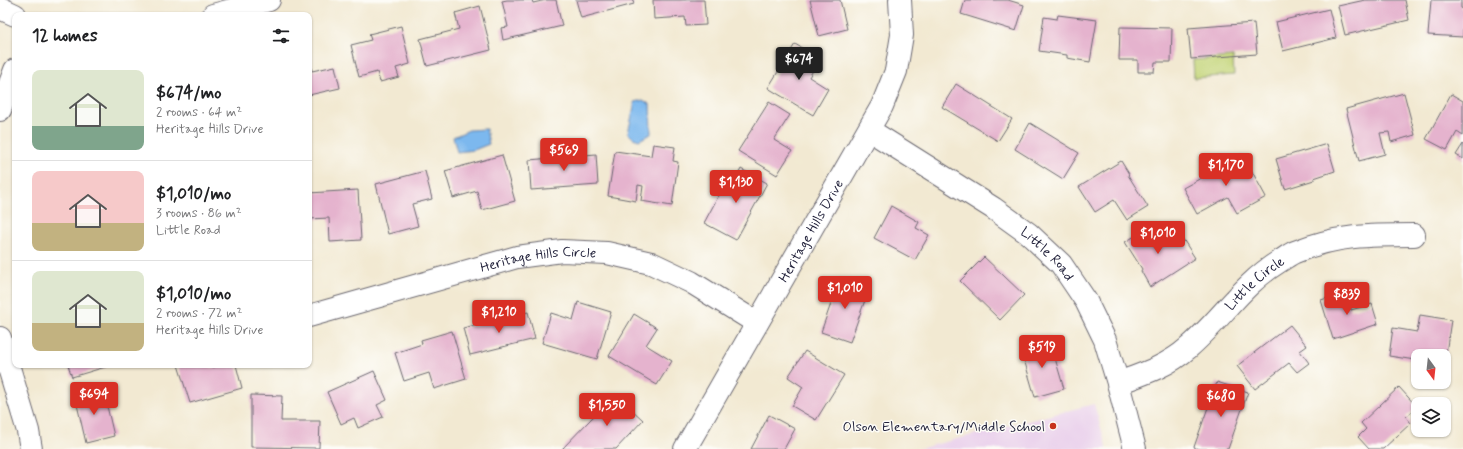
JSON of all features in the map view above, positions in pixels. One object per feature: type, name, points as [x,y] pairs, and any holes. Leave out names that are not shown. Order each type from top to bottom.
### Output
[{"type":"street","points":[[225,12],[269,0]]},
{"type":"street","name":"Heritage Hills Drive","points":[[685,449],[882,106],[896,71],[902,35],[900,0]]},
{"type":"street","points":[[0,8],[12,14]]},
{"type":"street","points":[[0,110],[12,78]]},
{"type":"street","name":"Little Road","points":[[869,130],[993,208],[1029,234],[1061,264],[1086,301],[1105,340],[1136,449]]},
{"type":"street","name":"Little Circle","points":[[1118,383],[1154,370],[1187,349],[1215,322],[1237,296],[1264,271],[1294,252],[1328,240],[1365,236],[1414,235]]},
{"type":"street","name":"Heritage Hills Circle","points":[[312,315],[517,257],[562,251],[607,253],[651,263],[691,282],[757,324]]},
{"type":"street","points":[[0,338],[28,431],[31,449]]},
{"type":"shaded area","name":"Olson Elementary/Middle School","points":[[1094,404],[1107,449],[918,449]]},
{"type":"green space","points":[[1233,57],[1234,75],[1194,78],[1193,60]]},
{"type":"water","points":[[643,100],[650,104],[651,134],[639,140],[633,138],[628,133],[635,102]]},
{"type":"water","points":[[486,129],[489,144],[474,150],[457,152],[453,137],[469,130]]},
{"type":"building","points":[[532,0],[533,3],[546,0],[556,0],[562,26],[503,40],[501,28],[508,27],[502,1]]},
{"type":"building","points":[[576,0],[633,0],[634,4],[581,18]]},
{"type":"building","points":[[653,0],[704,0],[706,25],[686,26],[685,17],[654,19]]},
{"type":"building","points":[[810,0],[840,0],[847,29],[819,36]]},
{"type":"building","points":[[965,0],[1008,0],[1024,5],[1016,31],[961,14]]},
{"type":"building","points":[[1365,0],[1405,0],[1409,20],[1345,35],[1338,6]]},
{"type":"building","points":[[1431,0],[1461,0],[1461,8],[1463,9],[1463,37],[1428,35]]},
{"type":"building","points":[[480,6],[491,50],[427,66],[420,39],[459,29],[455,13]]},
{"type":"building","points":[[1329,9],[1336,38],[1283,51],[1276,22]]},
{"type":"building","points":[[1058,15],[1097,20],[1090,62],[1067,58],[1067,55],[1039,51],[1044,17],[1057,19]]},
{"type":"building","points":[[1254,23],[1257,54],[1191,59],[1188,28]]},
{"type":"building","points":[[401,26],[410,64],[396,68],[399,77],[380,82],[377,72],[359,77],[351,45],[371,40],[369,34]]},
{"type":"building","points":[[1120,27],[1172,28],[1171,62],[1155,62],[1154,72],[1138,72],[1138,60],[1119,60]]},
{"type":"building","points":[[795,44],[820,59],[809,77],[828,89],[813,115],[768,88]]},
{"type":"building","points":[[335,66],[340,88],[312,94],[312,71]]},
{"type":"building","points":[[956,84],[1012,119],[998,141],[942,107]]},
{"type":"building","points":[[1404,93],[1415,135],[1391,142],[1389,132],[1380,133],[1385,154],[1359,161],[1346,109]]},
{"type":"building","points":[[1451,94],[1463,101],[1463,136],[1457,132],[1447,150],[1426,139]]},
{"type":"building","points":[[769,102],[790,115],[774,140],[792,151],[777,175],[738,151]]},
{"type":"building","points":[[1030,123],[1079,153],[1063,179],[1015,149]]},
{"type":"building","points":[[653,144],[675,147],[673,161],[678,162],[672,206],[641,201],[643,186],[638,185],[636,201],[608,196],[615,151],[651,156]]},
{"type":"building","points":[[1327,144],[1335,171],[1314,178],[1314,180],[1285,189],[1276,159]]},
{"type":"building","points":[[1463,144],[1463,159],[1456,155]]},
{"type":"building","points":[[596,154],[598,185],[531,190],[529,160]]},
{"type":"building","points":[[502,155],[515,201],[482,210],[477,191],[453,198],[445,171]]},
{"type":"building","points":[[1243,155],[1266,197],[1237,213],[1228,197],[1197,214],[1183,188]]},
{"type":"building","points":[[1121,161],[1148,207],[1127,220],[1114,200],[1095,212],[1079,187]]},
{"type":"building","points":[[741,169],[767,183],[736,240],[704,223],[726,182],[732,186]]},
{"type":"building","points":[[425,171],[432,199],[412,204],[418,226],[388,234],[376,184]]},
{"type":"building","points":[[358,190],[361,240],[330,242],[329,218],[312,219],[312,193]]},
{"type":"building","points":[[891,206],[919,222],[916,228],[929,235],[915,260],[874,238]]},
{"type":"building","points":[[1152,226],[1165,246],[1181,236],[1195,258],[1150,287],[1141,271],[1142,269],[1125,242]]},
{"type":"building","points":[[984,257],[1024,295],[1000,320],[960,281]]},
{"type":"building","points":[[840,278],[869,289],[850,342],[821,332]]},
{"type":"building","points":[[1346,292],[1351,310],[1372,304],[1378,324],[1333,339],[1321,300]]},
{"type":"building","points":[[578,302],[611,312],[597,359],[542,343],[551,313],[573,320]]},
{"type":"building","points":[[528,312],[535,339],[470,355],[463,328]]},
{"type":"building","points":[[634,314],[657,328],[646,345],[672,361],[657,385],[609,356]]},
{"type":"building","points":[[1420,315],[1451,320],[1447,349],[1411,349],[1411,359],[1389,356],[1393,328],[1417,332]]},
{"type":"building","points":[[1290,325],[1307,346],[1300,351],[1309,363],[1297,372],[1289,363],[1255,389],[1237,366]]},
{"type":"building","points":[[452,331],[466,379],[434,389],[429,373],[404,381],[395,353],[422,344],[421,340]]},
{"type":"building","points":[[1050,341],[1064,389],[1035,397],[1021,349]]},
{"type":"building","points":[[805,351],[844,375],[816,420],[792,406],[803,387],[788,377]]},
{"type":"building","points":[[69,368],[102,368],[72,377]]},
{"type":"building","points":[[179,368],[237,368],[242,388],[190,403]]},
{"type":"building","points":[[374,371],[387,400],[377,405],[383,417],[358,428],[354,418],[341,424],[327,392]]},
{"type":"building","points":[[1217,382],[1248,392],[1228,449],[1198,449],[1194,447]]},
{"type":"building","points":[[1399,387],[1411,400],[1411,412],[1406,417],[1411,423],[1383,449],[1369,449],[1358,437],[1366,429],[1361,423]]},
{"type":"building","points":[[103,389],[114,436],[86,443],[75,396]]},
{"type":"building","points":[[615,394],[643,420],[616,449],[562,449]]},
{"type":"building","points":[[251,395],[282,396],[281,421],[320,421],[319,448],[251,447]]},
{"type":"building","points":[[769,415],[795,429],[784,449],[751,449]]},
{"type":"place","name":"Olson Elementary/Middle School","points":[[1053,426]]}]
